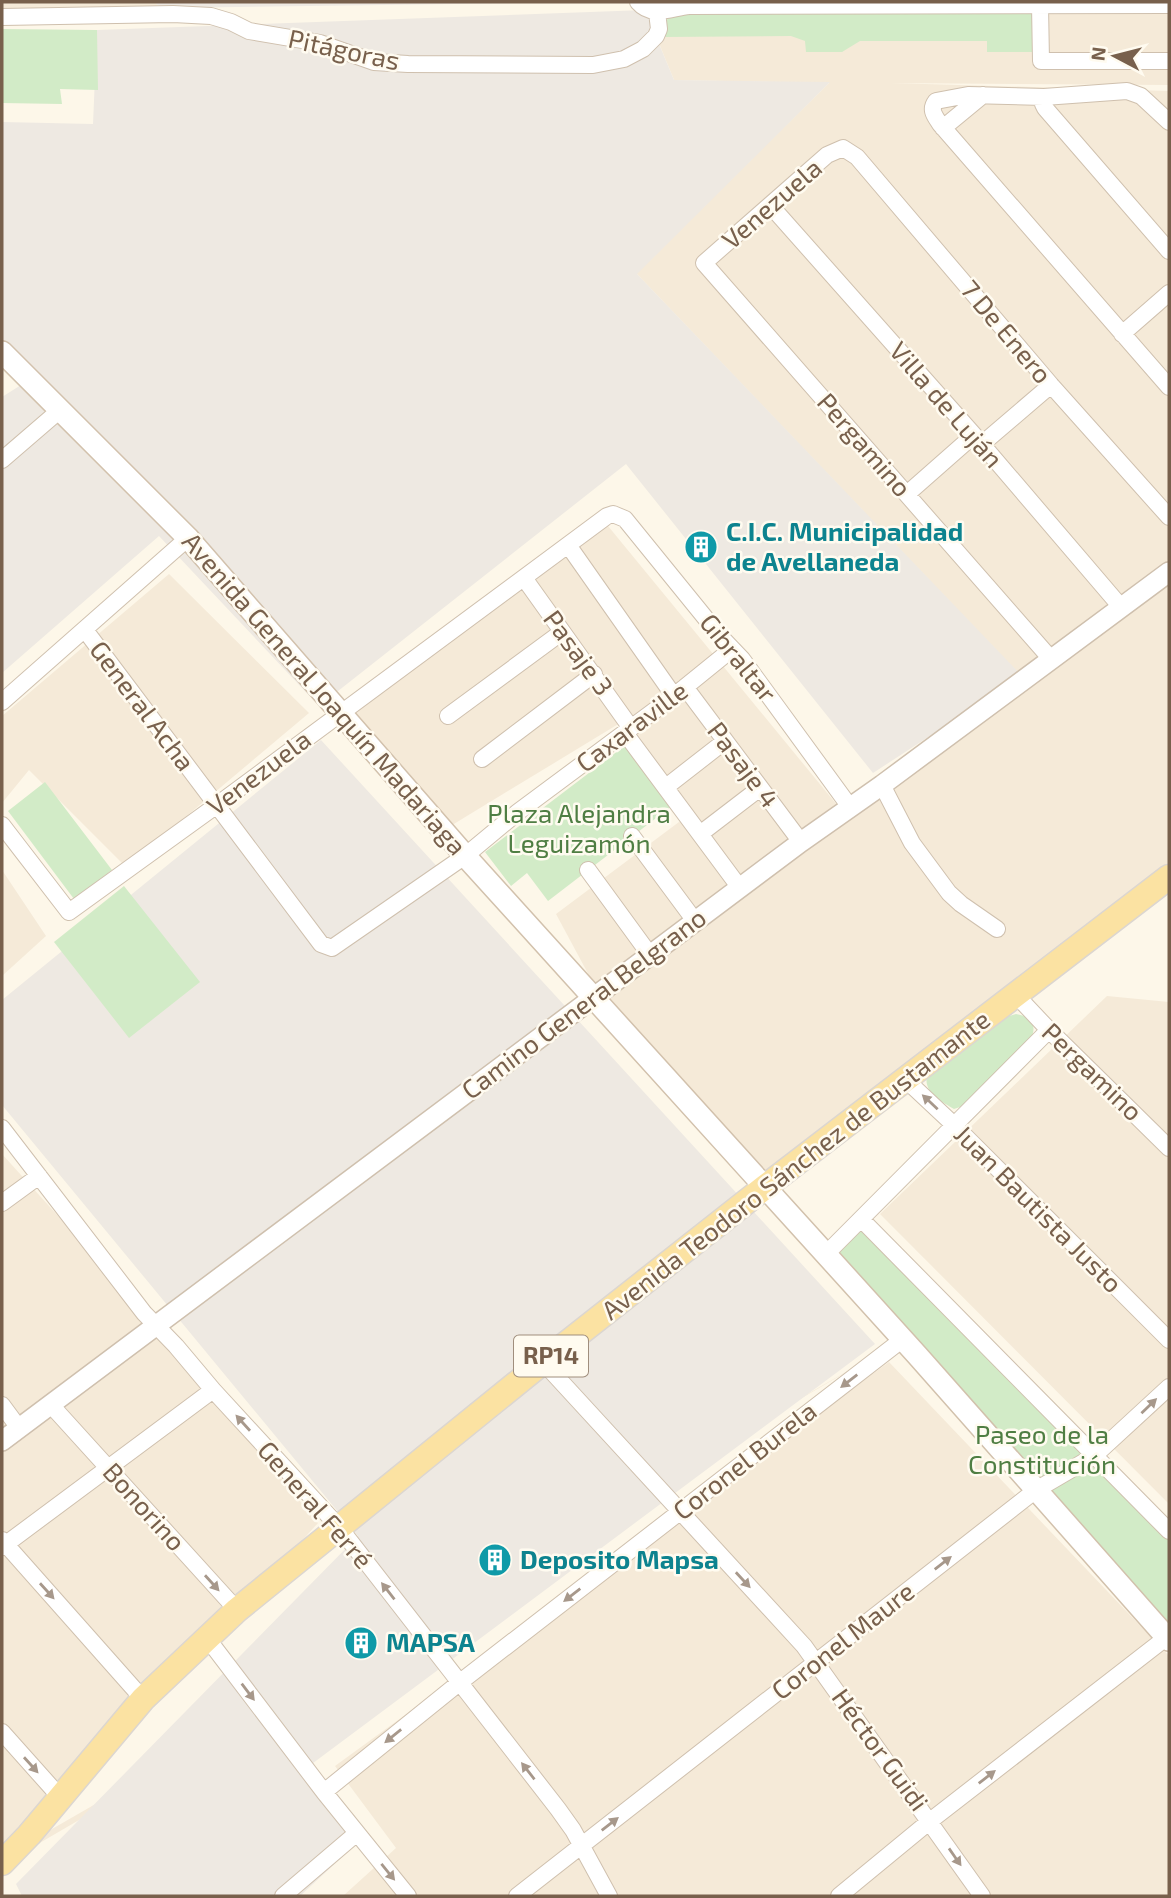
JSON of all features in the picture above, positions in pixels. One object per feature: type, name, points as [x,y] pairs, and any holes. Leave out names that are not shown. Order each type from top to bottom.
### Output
[{"type":"main road","name":"Avenida General Joaquín Madariaga","points":[[2,352],[188,538],[465,856],[903,1339],[1168,1638]]},
{"type":"main road","name":"Avenida Teodoro Sánchez de Bustamante","points":[[2,1863],[29,1835],[143,1699],[237,1610],[765,1186],[1169,877]]},
{"type":"street","points":[[638,2],[647,10],[709,4],[1169,5]]},
{"type":"street","points":[[1040,5],[1041,61],[1169,61]]},
{"type":"street","name":"Pitágoras","points":[[2,17],[169,8],[221,19],[256,33],[320,43],[374,62],[593,65],[624,59],[643,48],[656,36],[667,7]]},
{"type":"street","points":[[1169,122],[1141,96],[1127,91],[1044,97],[968,95],[936,101],[932,112],[943,128],[1169,387]]},
{"type":"street","points":[[943,128],[983,95]]},
{"type":"street","points":[[1044,97],[1045,108],[1169,251]]},
{"type":"street","name":"Venezuela","points":[[704,263],[827,155],[843,148]]},
{"type":"street","name":"7 De Enero","points":[[843,148],[857,157],[1051,385],[1169,517]]},
{"type":"street","name":"Villa de Luján","points":[[770,205],[978,440],[1121,607]]},
{"type":"street","name":"Pergamino","points":[[704,263],[1051,659]]},
{"type":"street","points":[[1122,334],[1169,293]]},
{"type":"street","points":[[907,494],[1051,385]]},
{"type":"street","points":[[2,460],[60,410]]},
{"type":"street","name":"Venezuela","points":[[2,825],[69,912],[607,516],[619,515]]},
{"type":"street","name":"Gibraltar","points":[[619,515],[742,659],[850,807]]},
{"type":"street","points":[[2,702],[188,538]]},
{"type":"street","name":"Pasaje 4","points":[[568,545],[680,691],[725,741],[801,842]]},
{"type":"street","name":"Camino General Belgrano","points":[[2,1440],[801,842],[1169,572]]},
{"type":"street","name":"Pasaje 3","points":[[523,578],[594,674],[666,787],[740,888]]},
{"type":"street","name":"General Acha","points":[[85,630],[326,948]]},
{"type":"street","points":[[448,716],[562,632]]},
{"type":"street","name":"Caxaraville","points":[[326,948],[340,944],[465,856],[518,812],[732,649]]},
{"type":"street","points":[[482,759],[594,674]]},
{"type":"street","points":[[666,787],[725,741]]},
{"type":"street","points":[[882,785],[912,843],[949,893],[997,929]]},
{"type":"street","points":[[700,834],[760,788]]},
{"type":"street","points":[[632,836],[695,921]]},
{"type":"street","points":[[588,870],[650,955]]},
{"type":"street","name":"Pergamino","points":[[1016,995],[1166,1141]]},
{"type":"street","points":[[826,1254],[1049,1030]]},
{"type":"street","name":"Juan Bautista Justo","points":[[905,1079],[1169,1340]]},
{"type":"street","name":"General Ferré","points":[[2,1128],[144,1313],[339,1527],[558,1809],[582,1846],[608,1896]]},
{"type":"street","points":[[2,1203],[39,1176]]},
{"type":"street","points":[[861,1219],[1169,1531]]},
{"type":"street","name":"Coronel Burela","points":[[324,1792],[459,1683],[903,1339]]},
{"type":"street","name":"Héctor Guidi","points":[[543,1362],[816,1662],[982,1896]]},
{"type":"street","name":"Coronel Maure","points":[[517,1896],[1036,1490],[1094,1456],[1169,1387]]},
{"type":"street","points":[[143,1699],[3,1544],[213,1390]]},
{"type":"street","points":[[2,1405],[19,1428]]},
{"type":"street","name":"Bonorino","points":[[51,1405],[237,1610]]},
{"type":"street","points":[[207,1638],[324,1792],[408,1896]]},
{"type":"street","points":[[839,1896],[930,1821],[1168,1638]]},
{"type":"street","points":[[2,1732],[60,1797]]},
{"type":"street","points":[[283,1896],[357,1833]]},
{"type":"shaded area","points":[[2,2],[155,2],[160,8],[2,8]]},
{"type":"shaded area","points":[[155,2],[608,2],[160,8]]},
{"type":"shaded area","points":[[642,2],[1169,2],[1169,85],[891,83],[1169,91],[1169,863],[763,1172],[592,981],[556,914],[691,813],[620,723],[444,830],[338,714],[599,515],[842,811],[1021,676],[636,273],[829,83],[674,80]]},
{"type":"shaded area","points":[[645,10],[674,80],[830,82],[637,274],[1022,676],[873,773],[626,464],[319,706],[159,536],[2,673],[2,397],[21,385],[2,365],[2,122],[93,124],[97,30]]},
{"type":"shaded area","points":[[169,574],[309,713],[126,867],[29,770],[2,803],[2,716]]},
{"type":"shaded area","points":[[321,740],[875,1344],[301,1772],[367,1834],[300,1896],[22,1896],[16,1884],[358,1536],[2,1105],[2,1000]]},
{"type":"shaded area","points":[[2,870],[46,936],[2,976]]},
{"type":"shaded area","points":[[1107,996],[1169,1002],[1169,1504],[880,1214]]},
{"type":"shaded area","points":[[2,1154],[134,1300],[318,1523],[26,1844],[903,1339],[2,1865]]},
{"type":"shaded area","points":[[889,1362],[1169,1656],[1169,1896],[343,1896],[396,1848],[335,1766]]},
{"type":"green space","points":[[1034,10],[1034,52],[987,52],[987,41],[860,41],[842,52],[806,52],[805,41],[791,36],[663,37],[664,23],[673,13]]},
{"type":"green space","points":[[2,29],[97,30],[98,90],[60,89],[62,104],[2,103]]},
{"type":"green space","name":"Plaza Alejandra Leguizamón","points":[[631,741],[677,802],[548,901],[527,873],[511,886],[485,852]]},
{"type":"green space","points":[[45,782],[112,870],[74,899],[8,811]]},
{"type":"green space","points":[[124,886],[200,982],[129,1038],[54,942]]},
{"type":"green space","points":[[1016,1014],[1031,1021],[1032,1036],[963,1106],[954,1109],[934,1096],[928,1087],[927,1076],[1006,1017]]},
{"type":"green space","name":"Paseo de la Constitución","points":[[861,1219],[1169,1531],[1169,1640],[826,1254]]},
{"type":"place","name":"C.I.C. Municipalidad de Avellaneda","points":[[701,547]]},
{"type":"place","name":"Deposito Mapsa","points":[[495,1560]]},
{"type":"place","name":"MAPSA","points":[[361,1643]]}]
